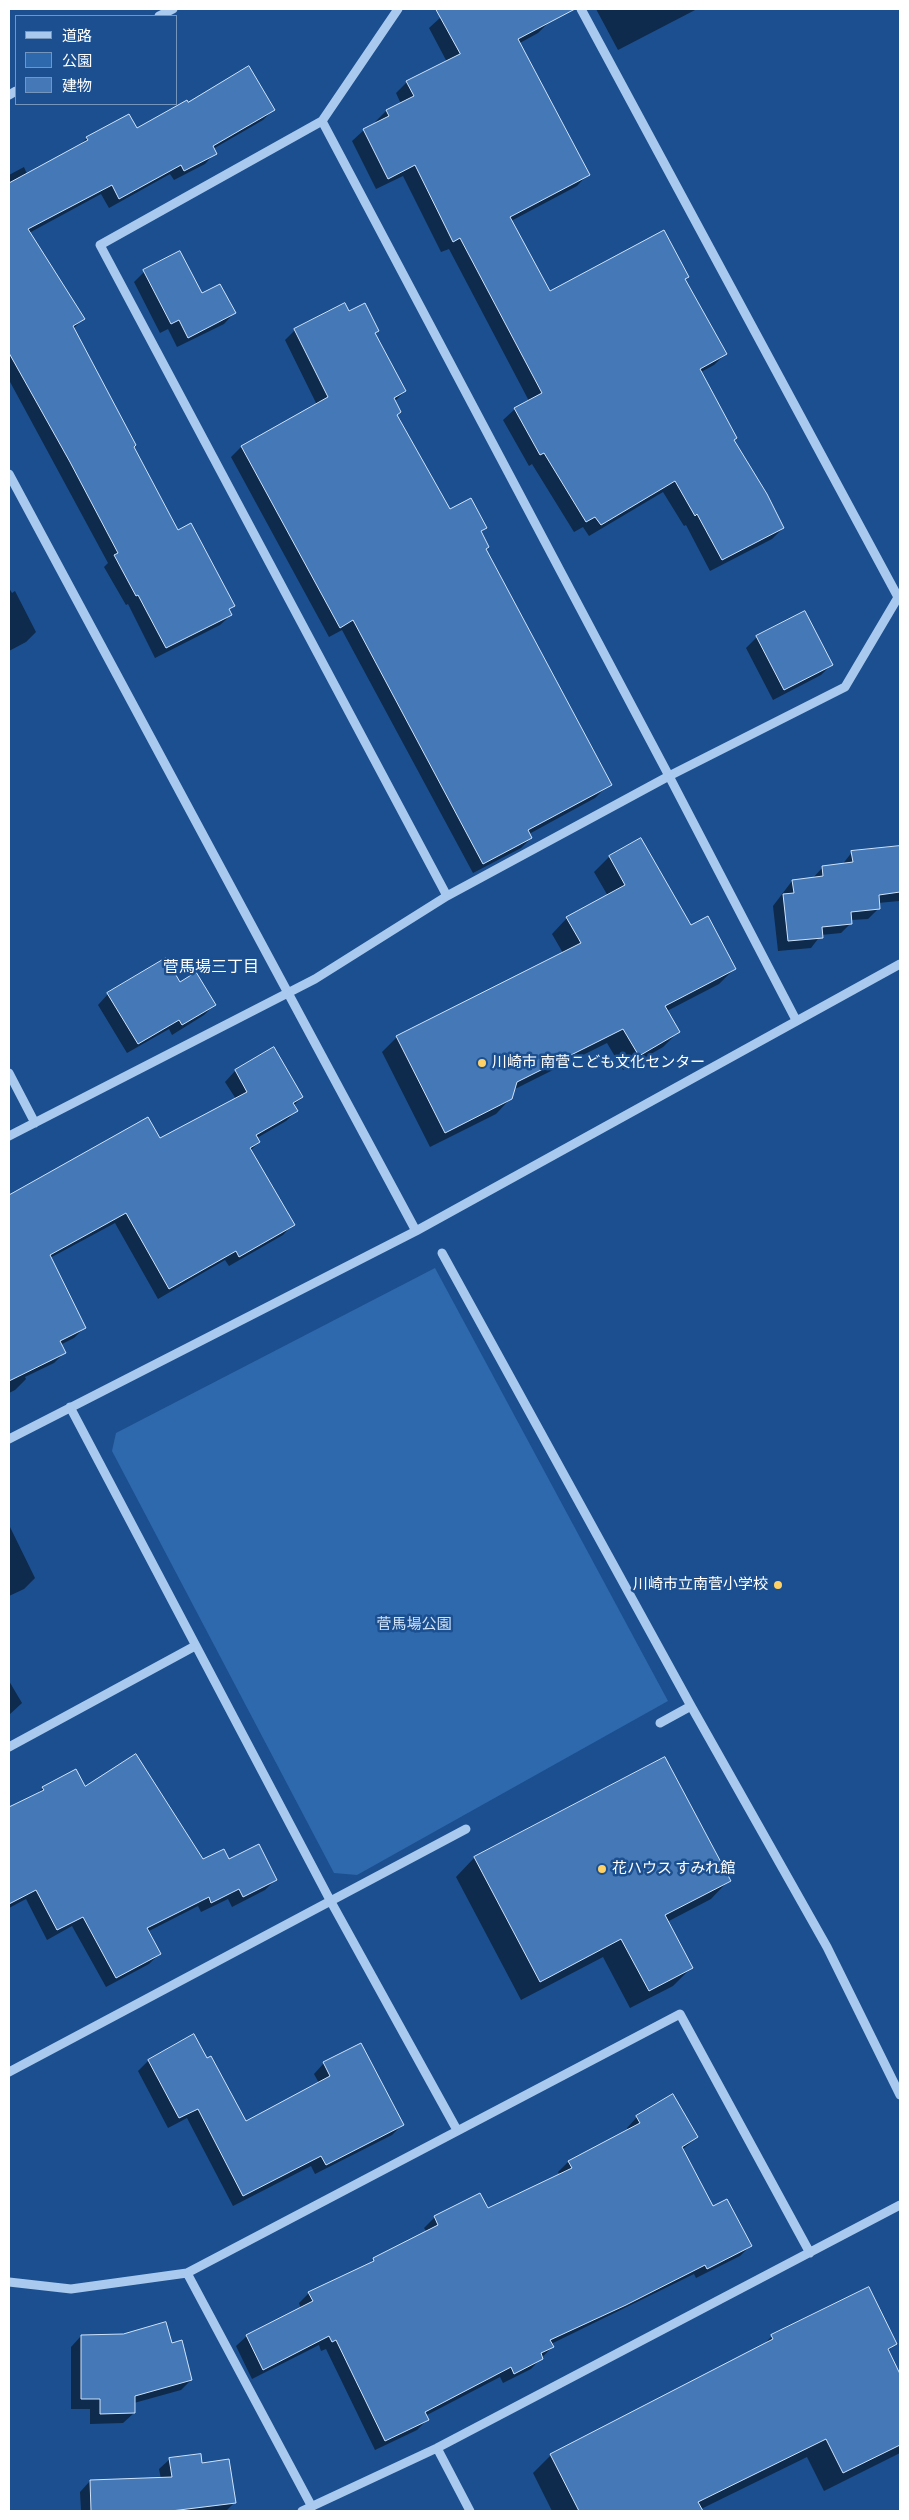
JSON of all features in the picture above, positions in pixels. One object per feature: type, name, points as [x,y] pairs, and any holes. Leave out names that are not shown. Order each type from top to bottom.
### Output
[{"type":"street","points":[[161,15],[173,9]]},
{"type":"street","points":[[398,9],[322,121],[100,245],[448,896]]},
{"type":"street","points":[[9,1136],[288,992],[448,896],[669,776],[845,687],[899,596],[581,9]]},
{"type":"street","points":[[322,121],[796,1020]]},
{"type":"street","points":[[9,474],[416,1232]]},
{"type":"street","points":[[9,1439],[416,1232],[900,964]]},
{"type":"street","points":[[9,1073],[35,1123]]},
{"type":"street","points":[[442,1253],[690,1706],[827,1947],[900,2095]]},
{"type":"street","points":[[70,1407],[330,1900],[457,2130]]},
{"type":"street","points":[[9,1747],[195,1646]]},
{"type":"street","points":[[660,1723],[690,1706]]},
{"type":"street","points":[[9,2072],[466,1828]]},
{"type":"street","points":[[9,2282],[71,2289],[187,2273],[680,2014],[810,2252]]},
{"type":"street","points":[[302,2511],[436,2448],[900,2205]]},
{"type":"street","points":[[187,2273],[312,2507]]},
{"type":"street","points":[[436,2448],[470,2511]]},
{"type":"green space","name":"菅馬場公園","points":[[435,1268],[668,1701],[357,1875],[334,1873],[112,1451],[116,1433]]},
{"type":"building","points":[[436,9],[575,9],[518,39],[590,175],[510,217],[550,291],[664,230],[689,277],[685,279],[727,354],[700,369],[737,438],[734,440],[767,494],[784,528],[722,560],[697,514],[695,516],[675,481],[601,525],[595,517],[586,522],[544,453],[540,455],[514,408],[542,393],[460,238],[453,242],[415,165],[388,179],[363,129],[389,116],[386,110],[414,96],[406,81],[460,54]]},
{"type":"building","points":[[249,66],[275,110],[213,146],[217,154],[184,171],[181,165],[119,199],[112,185],[28,229],[85,319],[73,326],[136,445],[134,447],[178,530],[191,523],[235,606],[229,609],[232,615],[166,648],[114,555],[118,553],[70,462],[9,353],[9,183],[88,140],[86,137],[129,114],[137,128],[187,100],[188,102]]},
{"type":"building","points":[[180,251],[202,293],[220,284],[236,313],[188,338],[179,320],[171,324],[143,270]]},
{"type":"building","points":[[345,303],[349,311],[365,303],[379,331],[375,333],[406,391],[394,398],[401,412],[397,415],[450,509],[471,498],[487,528],[481,531],[489,547],[486,549],[612,785],[528,830],[532,838],[483,864],[353,620],[340,628],[241,446],[328,397],[294,329]]},
{"type":"building","points":[[805,611],[833,665],[784,690],[756,636]]},
{"type":"building","points":[[641,838],[691,925],[708,916],[736,969],[665,1006],[680,1032],[639,1056],[623,1029],[517,1082],[512,1099],[445,1133],[396,1036],[581,943],[566,917],[625,885],[609,856]]},
{"type":"building","points":[[900,846],[900,892],[879,895],[880,909],[851,912],[852,924],[822,927],[823,938],[788,941],[783,894],[794,893],[792,880],[823,876],[822,866],[853,862],[851,851]]},
{"type":"building","points":[[166,958],[180,982],[196,972],[216,1005],[182,1025],[179,1020],[138,1044],[107,993]]},
{"type":"building","points":[[274,1047],[303,1097],[293,1103],[298,1111],[256,1135],[260,1142],[250,1148],[295,1225],[239,1257],[236,1251],[169,1289],[126,1213],[50,1255],[86,1328],[60,1341],[66,1353],[9,1381],[9,1195],[148,1117],[160,1138],[247,1092],[235,1070]]},
{"type":"building","points":[[136,1754],[203,1859],[224,1849],[229,1859],[259,1844],[277,1880],[243,1897],[239,1889],[211,1903],[209,1897],[147,1928],[161,1954],[116,1978],[83,1917],[57,1930],[36,1890],[9,1904],[9,1807],[44,1790],[42,1787],[76,1769],[85,1786]]},
{"type":"building","name":"花ハウス すみれ館","points":[[665,1757],[731,1881],[665,1915],[693,1968],[649,1991],[621,1939],[540,1982],[474,1857]]},
{"type":"building","points":[[194,2034],[207,2058],[211,2056],[246,2121],[330,2076],[323,2062],[361,2043],[404,2125],[326,2165],[321,2156],[243,2196],[198,2109],[179,2118],[148,2060]]},
{"type":"building","points":[[673,2094],[698,2137],[682,2147],[713,2206],[727,2199],[752,2246],[707,2269],[705,2265],[626,2305],[550,2340],[554,2347],[541,2353],[543,2359],[514,2374],[511,2367],[425,2412],[429,2420],[385,2441],[336,2340],[332,2342],[329,2336],[263,2370],[246,2335],[313,2301],[308,2292],[374,2261],[373,2258],[438,2225],[434,2216],[480,2193],[488,2208],[572,2168],[568,2161],[640,2123],[636,2116]]},
{"type":"building","points":[[869,2287],[897,2344],[888,2349],[900,2374],[900,2445],[843,2473],[826,2439],[698,2502],[703,2511],[579,2511],[550,2454],[773,2339],[771,2335]]},
{"type":"building","points":[[166,2322],[172,2343],[182,2340],[192,2380],[135,2396],[135,2413],[100,2414],[100,2399],[81,2399],[81,2335],[123,2334]]},
{"type":"building","points":[[201,2454],[202,2463],[229,2459],[236,2503],[171,2511],[91,2511],[90,2480],[172,2477],[169,2458]]},
{"type":"place","name":"川崎市 南菅こども文化センター","points":[[482,1063]]},
{"type":"place","name":"川崎市立南菅小学校","points":[[778,1585]]},
{"type":"place","name":"花ハウス すみれ館","points":[[602,1869]]},
{"type":"district","name":"菅馬場三丁目","points":[[211,968]]}]
